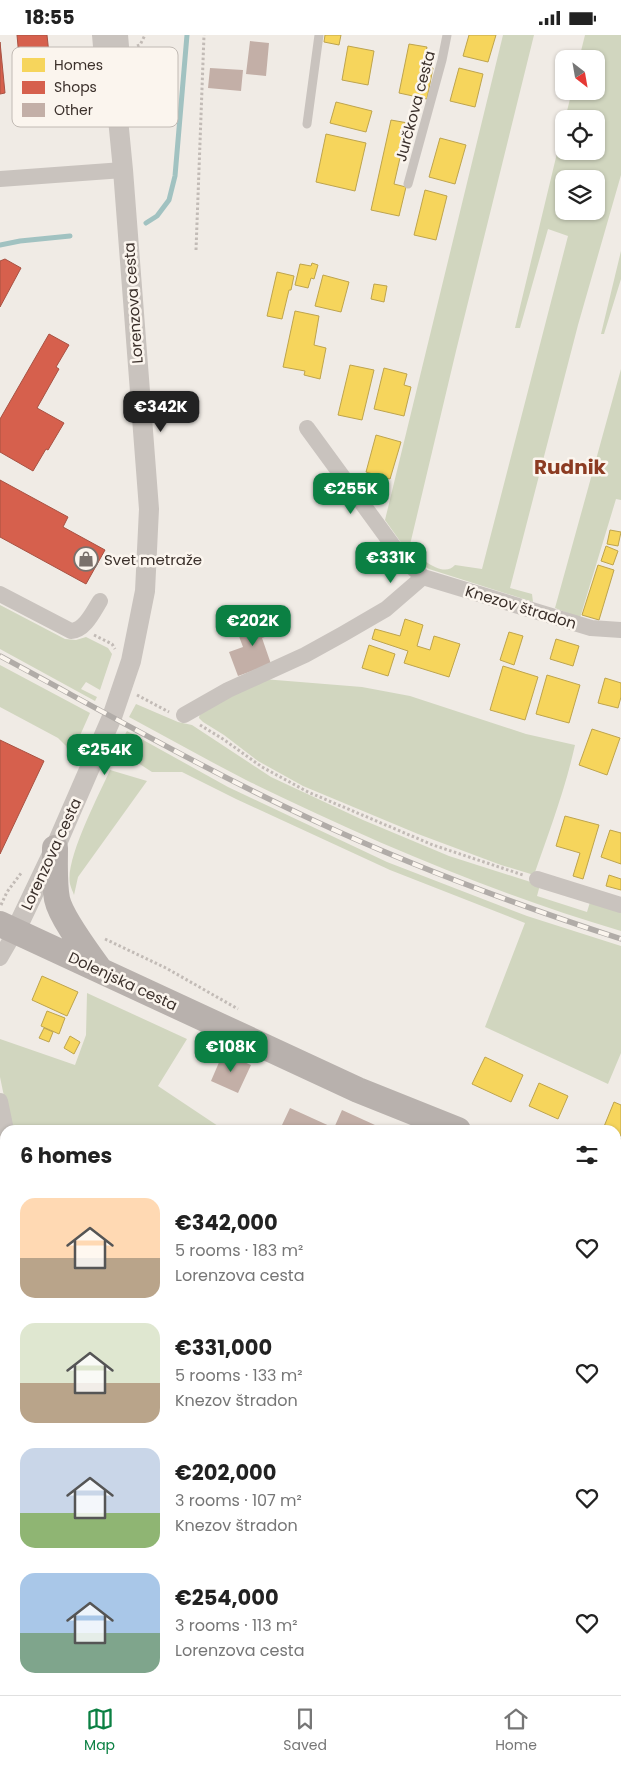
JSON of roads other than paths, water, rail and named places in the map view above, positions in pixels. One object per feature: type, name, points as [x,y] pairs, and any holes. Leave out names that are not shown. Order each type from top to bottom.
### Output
[{"type":"main road","points":[[55,848],[57,900],[62,912],[100,970]]},
{"type":"main road","name":"Dolenjska cesta","points":[[8,928],[358,1090],[439,1125]]},
{"type":"street","name":"Lorenzova cesta","points":[[8,928],[55,848],[112,717],[131,661],[145,591],[149,509],[119,127]]},
{"type":"street","points":[[0,179],[123,170]]},
{"type":"street","name":"Knezov štradon","points":[[307,428],[402,558],[423,577],[592,629],[621,631]]},
{"type":"street","points":[[184,715],[228,690],[305,655],[343,634],[386,609],[423,577]]},
{"type":"street","points":[[0,594],[71,631],[76,631],[81,627],[100,601]]},
{"type":"street","points":[[537,879],[621,905]]},
{"type":"street","points":[[0,959],[8,928]]},
{"type":"street","points":[[0,1101],[5,1125]]},
{"type":"lane","points":[[307,124],[319,35]]},
{"type":"lane","name":"Jurčkova cesta","points":[[408,184],[447,35]]},
{"type":"waterway","points":[[146,223],[157,216],[169,200],[175,176],[187,35]]},
{"type":"waterway","points":[[0,245],[70,236]]},
{"type":"railway","points":[[0,656],[195,762],[352,838],[466,885],[621,939]]},
{"type":"place","name":"Svet metraže","points":[[86,559]]},
{"type":"district","name":"Rudnik","points":[[570,467]]}]
